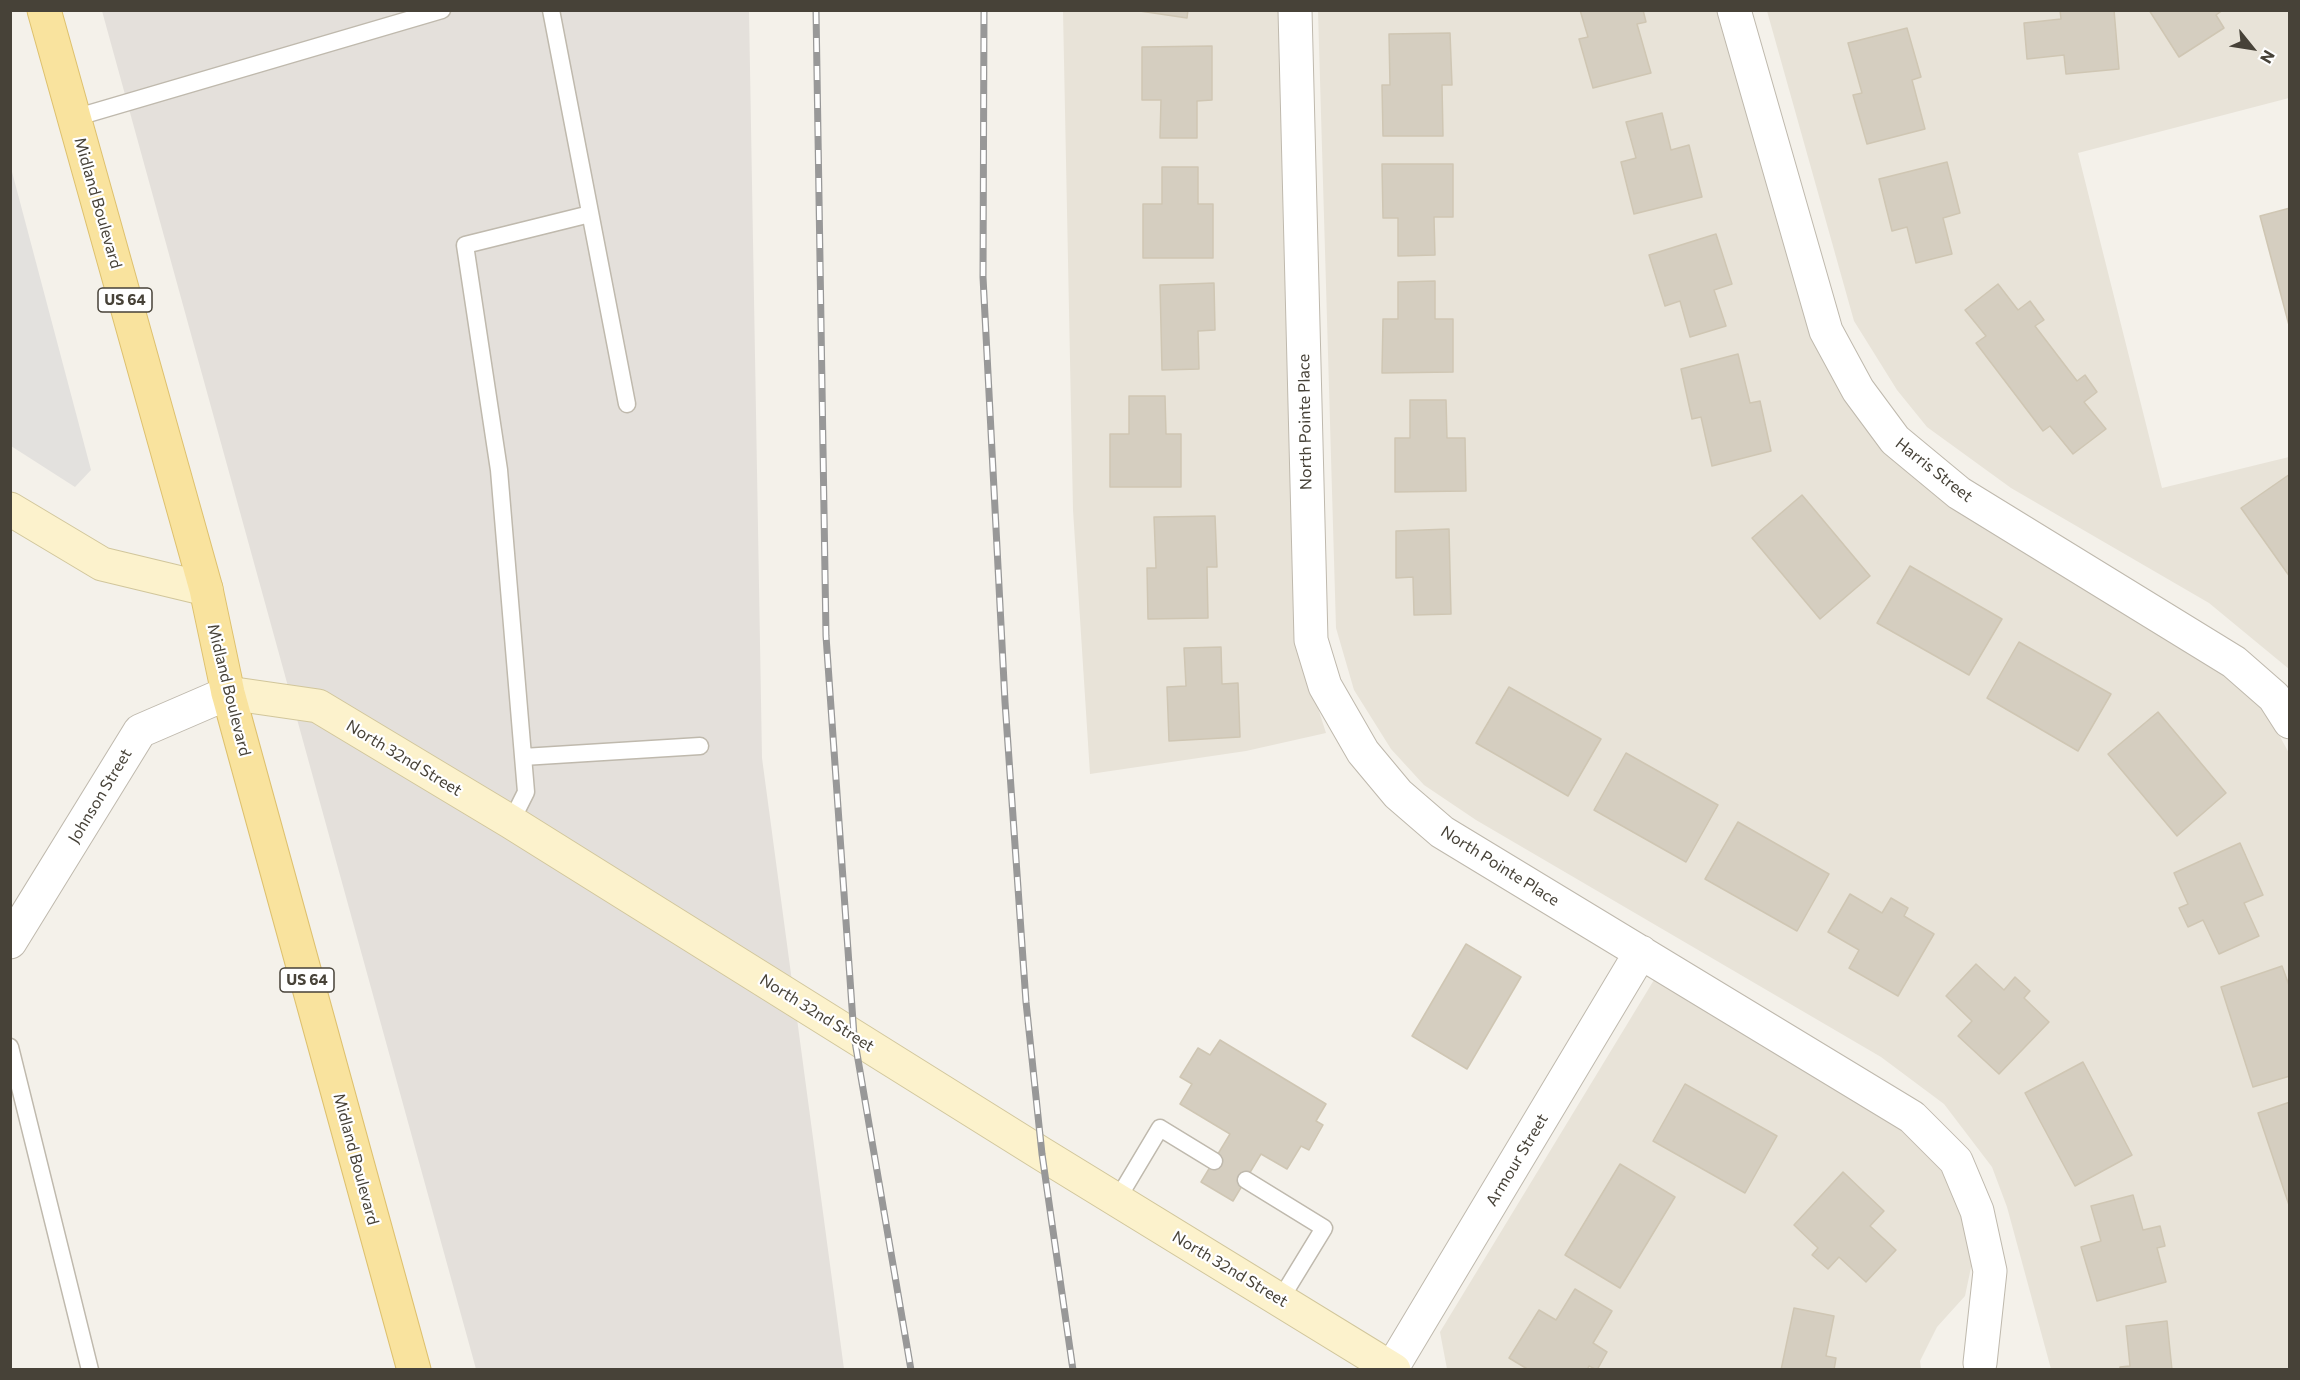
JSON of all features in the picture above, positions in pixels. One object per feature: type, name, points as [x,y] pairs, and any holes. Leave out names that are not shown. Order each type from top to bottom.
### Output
[{"type":"main road","name":"Midland Boulevard","points":[[44,10],[206,589],[228,693],[414,1370]]},
{"type":"street","name":"North Pointe Place","points":[[1295,10],[1311,640],[1325,686],[1363,752],[1398,794],[1442,832],[1912,1116],[1956,1161],[1977,1210],[1990,1271],[1980,1363]]},
{"type":"street","name":"Harris Street","points":[[1734,10],[1826,331],[1857,390],[1895,440],[1959,493],[2235,662],[2274,697],[2289,722]]},
{"type":"street","points":[[10,509],[102,564],[206,589]]},
{"type":"street","name":"North 32nd Street","points":[[228,693],[318,706],[511,822],[1117,1200],[1393,1369]]},
{"type":"street","name":"Johnson Street","points":[[10,942],[140,731],[228,693]]},
{"type":"street","name":"Armour Street","points":[[1393,1369],[1641,952]]},
{"type":"lane","points":[[551,10],[627,404]]},
{"type":"lane","points":[[74,118],[437,11]]},
{"type":"lane","points":[[511,822],[526,792],[498,470],[465,245],[590,214]]},
{"type":"lane","points":[[523,757],[700,746]]},
{"type":"lane","points":[[10,1047],[90,1370]]},
{"type":"lane","points":[[1117,1200],[1160,1128],[1214,1161]]},
{"type":"lane","points":[[1246,1180],[1324,1228],[1280,1300]]},
{"type":"shaded area","points":[[102,11],[749,11],[762,758],[844,1369],[476,1369]]},
{"type":"shaded area","points":[[1063,11],[1282,11],[1298,646],[1326,733],[1246,751],[1090,774],[1073,510]]},
{"type":"shaded area","points":[[1318,11],[1724,11],[1852,401],[2229,674],[2265,709],[2290,755],[2289,1369],[2051,1369],[2007,1207],[1992,1167],[1944,1104],[1881,1057],[1476,820],[1424,785],[1391,749],[1354,690],[1336,628]]},
{"type":"shaded area","points":[[1767,11],[2289,11],[2289,98],[2078,153],[2162,488],[2289,457],[2289,669],[2209,603],[2011,488],[1927,427],[1897,390],[1854,321]]},
{"type":"shaded area","points":[[11,168],[91,470],[75,487],[11,446]]},
{"type":"shaded area","points":[[1657,975],[1906,1128],[1938,1165],[1962,1208],[1973,1258],[1965,1296],[1937,1327],[1920,1361],[1921,1369],[1447,1369],[1440,1332]]},
{"type":"building","points":[[1133,10],[1188,10],[1187,18]]},
{"type":"building","points":[[1580,10],[1643,10],[1646,22],[1637,24],[1651,73],[1593,88],[1579,39],[1588,37]]},
{"type":"building","points":[[2060,10],[2114,10],[2119,69],[2066,74],[2064,55],[2027,59],[2024,23],[2061,19]]},
{"type":"building","points":[[2149,10],[2223,10],[2216,15],[2224,28],[2179,57]]},
{"type":"building","points":[[1907,28],[1921,77],[1912,80],[1925,129],[1867,144],[1853,95],[1862,93],[1848,43]]},
{"type":"building","points":[[1450,33],[1452,85],[1442,85],[1443,136],[1383,136],[1382,85],[1390,85],[1389,34]]},
{"type":"building","points":[[1212,46],[1212,100],[1197,101],[1197,138],[1160,138],[1161,100],[1142,100],[1142,47]]},
{"type":"building","points":[[1662,113],[1671,150],[1689,145],[1702,197],[1634,214],[1621,162],[1636,158],[1626,122]]},
{"type":"building","points":[[1947,162],[1960,213],[1943,218],[1952,254],[1916,263],[1907,227],[1892,231],[1879,179]]},
{"type":"building","points":[[1382,164],[1453,164],[1453,217],[1434,217],[1435,255],[1398,256],[1398,218],[1383,218]]},
{"type":"building","points":[[1162,167],[1198,167],[1198,204],[1213,204],[1213,258],[1143,258],[1143,204],[1162,204]]},
{"type":"building","points":[[2290,208],[2290,329],[2260,216]]},
{"type":"building","points":[[1716,234],[1732,284],[1714,290],[1726,326],[1690,337],[1680,301],[1665,306],[1649,255]]},
{"type":"building","points":[[1435,281],[1435,319],[1453,319],[1453,372],[1382,373],[1383,319],[1398,319],[1398,282]]},
{"type":"building","points":[[1214,283],[1215,330],[1198,331],[1199,369],[1162,370],[1160,285]]},
{"type":"building","points":[[1998,284],[2018,310],[2030,301],[2044,320],[2035,326],[2077,381],[2085,375],[2097,392],[2084,402],[2106,429],[2073,454],[2050,426],[2043,431],[1976,343],[1986,336],[1965,310]]},
{"type":"building","points":[[1738,354],[1750,403],[1760,401],[1771,451],[1712,466],[1701,417],[1692,419],[1681,369]]},
{"type":"building","points":[[1129,396],[1165,396],[1166,434],[1181,434],[1181,487],[1110,487],[1110,434],[1129,434]]},
{"type":"building","points":[[1410,400],[1446,400],[1447,438],[1465,438],[1466,491],[1395,492],[1395,438],[1410,438]]},
{"type":"building","points":[[2290,474],[2290,577],[2241,508]]},
{"type":"building","points":[[1802,495],[1870,576],[1820,619],[1752,538]]},
{"type":"building","points":[[1215,516],[1217,567],[1207,567],[1208,618],[1148,619],[1147,568],[1156,568],[1154,517]]},
{"type":"building","points":[[1449,529],[1451,614],[1414,615],[1413,577],[1396,578],[1396,531]]},
{"type":"building","points":[[1910,566],[2002,619],[1969,675],[1877,623]]},
{"type":"building","points":[[2019,642],[2111,694],[2078,751],[1987,698]]},
{"type":"building","points":[[1221,647],[1222,684],[1238,683],[1240,737],[1169,741],[1167,687],[1186,686],[1184,648]]},
{"type":"building","points":[[1509,687],[1601,739],[1568,796],[1476,743]]},
{"type":"building","points":[[2158,712],[2226,793],[2177,836],[2108,754]]},
{"type":"building","points":[[1626,753],[1718,805],[1686,862],[1594,810]]},
{"type":"building","points":[[1738,822],[1829,874],[1797,931],[1705,879]]},
{"type":"building","points":[[2240,843],[2263,895],[2244,903],[2259,936],[2219,954],[2203,920],[2188,927],[2179,908],[2188,904],[2174,873]]},
{"type":"building","points":[[1850,894],[1882,913],[1891,898],[1908,908],[1904,916],[1934,934],[1898,996],[1849,968],[1859,950],[1828,932]]},
{"type":"building","points":[[1466,944],[1521,977],[1467,1069],[1412,1036]]},
{"type":"building","points":[[1976,964],[2004,990],[2015,977],[2030,991],[2024,998],[2049,1022],[1999,1074],[1958,1036],[1972,1021],[1946,996]]},
{"type":"building","points":[[2282,966],[2290,988],[2290,1076],[2253,1087],[2221,987]]},
{"type":"building","points":[[1220,1040],[1326,1104],[1316,1121],[1323,1125],[1309,1150],[1301,1146],[1287,1169],[1261,1154],[1233,1201],[1201,1182],[1230,1134],[1180,1104],[1192,1084],[1180,1077],[1198,1048],[1210,1055]]},
{"type":"building","points":[[2083,1062],[2132,1155],[2075,1186],[2025,1093]]},
{"type":"building","points":[[1685,1084],[1777,1136],[1745,1193],[1653,1141]]},
{"type":"building","points":[[2290,1102],[2290,1208],[2258,1113]]},
{"type":"building","points":[[1620,1164],[1675,1197],[1620,1288],[1565,1255]]},
{"type":"building","points":[[1843,1172],[1884,1211],[1870,1226],[1896,1250],[1866,1282],[1839,1257],[1828,1269],[1812,1255],[1818,1248],[1794,1225]]},
{"type":"building","points":[[2133,1195],[2143,1230],[2160,1226],[2165,1246],[2157,1248],[2166,1282],[2097,1301],[2081,1247],[2101,1241],[2091,1206]]},
{"type":"building","points":[[1575,1289],[1612,1311],[1593,1343],[1607,1352],[1597,1370],[1589,1366],[1587,1370],[1529,1370],[1509,1358],[1539,1310],[1556,1320]]},
{"type":"building","points":[[1794,1308],[1834,1316],[1826,1356],[1836,1358],[1834,1370],[1781,1370]]},
{"type":"building","points":[[2167,1321],[2172,1370],[2120,1370],[2120,1367],[2130,1366],[2126,1326]]},
{"type":"railway","points":[[816,10],[826,636],[854,1036],[911,1370]]},
{"type":"railway","points":[[984,10],[983,277],[1005,702],[1026,1002],[1042,1154],[1073,1370]]}]
